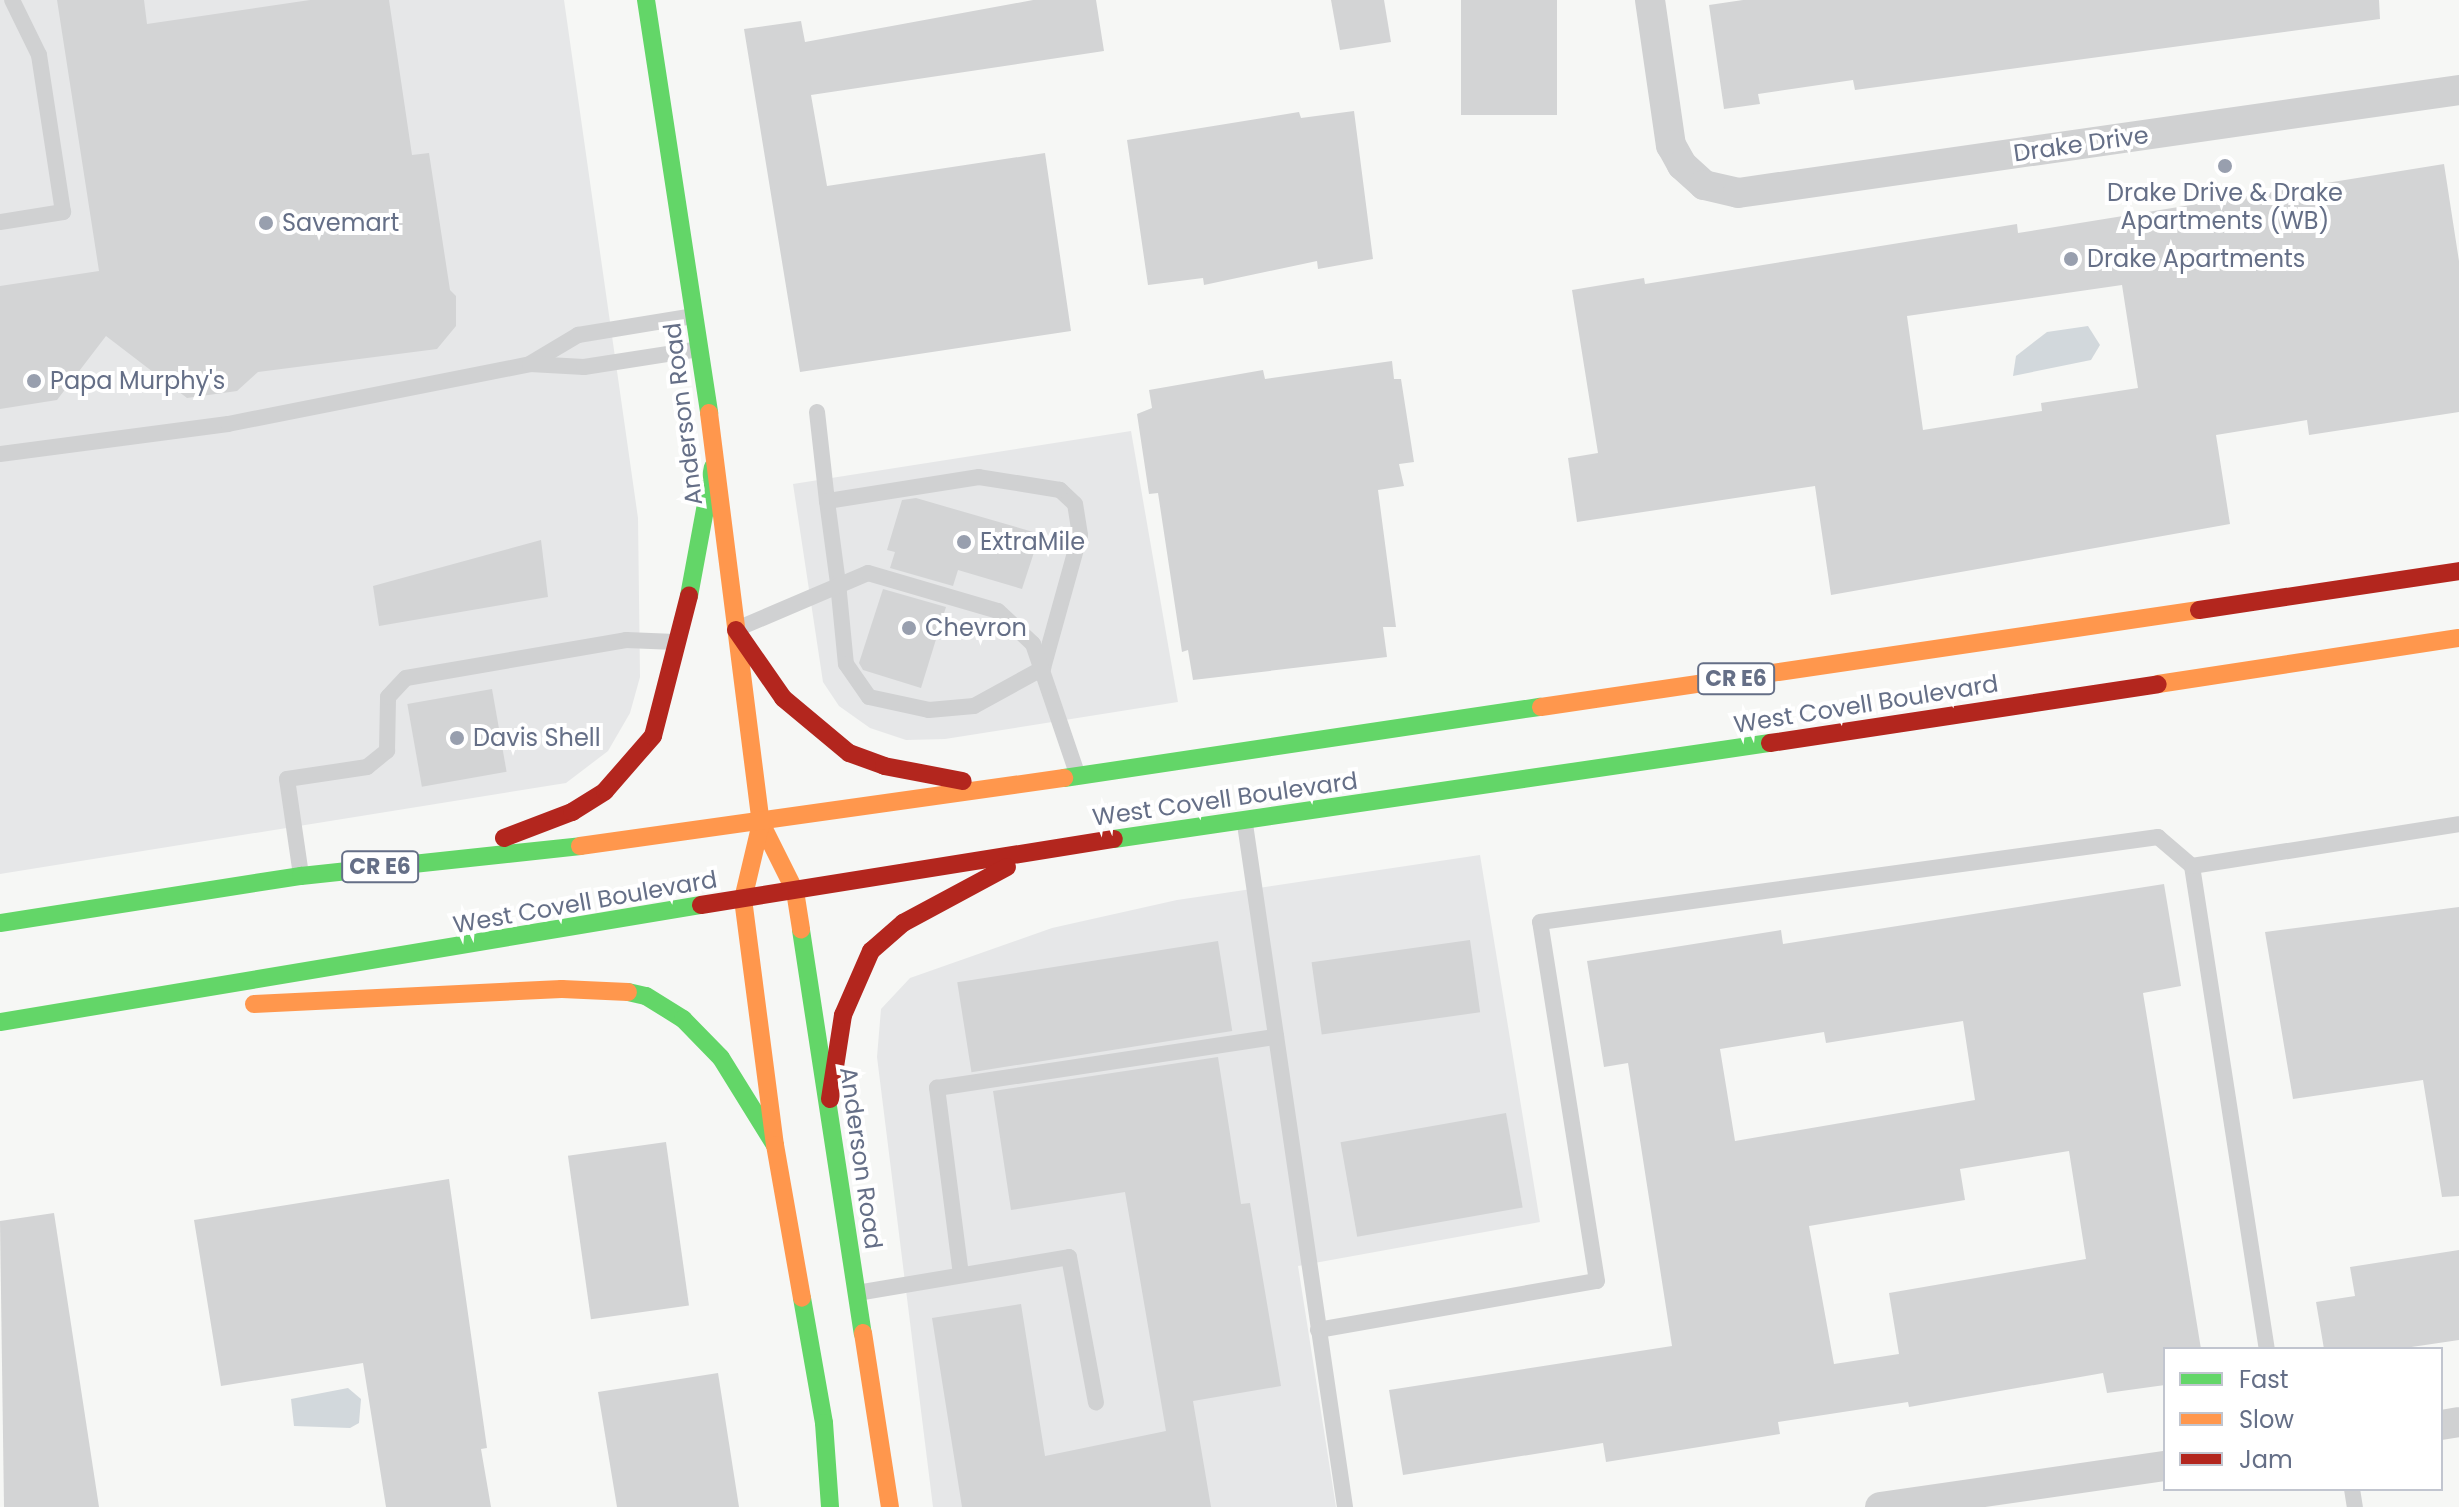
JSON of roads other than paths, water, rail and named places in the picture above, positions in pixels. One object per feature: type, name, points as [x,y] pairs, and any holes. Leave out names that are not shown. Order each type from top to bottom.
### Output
[{"type":"main road","name":"Anderson Road","points":[[646,0],[701,349],[713,467],[761,823],[795,891],[830,1099],[855,1293],[890,1507]]},
{"type":"main road","points":[[453,857],[572,812],[605,791],[653,736],[680,642],[713,467]]},
{"type":"main road","name":"West Covell Boulevard","points":[[0,923],[301,876],[761,823],[1013,787],[2459,571]]},
{"type":"main road","points":[[736,630],[783,698],[849,753],[933,778],[1013,787]]},
{"type":"main road","name":"West Covell Boulevard","points":[[0,1020],[116,1006],[1049,847],[1245,823],[2459,638]]},
{"type":"main road","name":"Anderson Road","points":[[761,823],[743,899],[775,1145],[824,1423],[830,1507]]},
{"type":"main road","points":[[830,1099],[843,1015],[871,951],[925,910],[1049,847]]},
{"type":"main road","points":[[116,1006],[232,1004],[562,989],[612,989],[646,996],[683,1019],[721,1058],[775,1145]]},
{"type":"street","name":"Drake Drive","points":[[1650,0],[1671,145],[1682,165],[1704,185],[1738,193],[2459,90]]},
{"type":"street","points":[[1880,1507],[2163,1466]]},
{"type":"lane","points":[[0,222],[63,212],[39,55],[12,0]]},
{"type":"lane","points":[[530,364],[578,335],[696,316]]},
{"type":"lane","points":[[0,454],[228,424],[530,364],[584,367],[701,349]]},
{"type":"lane","points":[[817,412],[827,501],[838,583],[846,664],[869,697],[929,710],[974,706],[1043,668],[1080,535],[1075,504],[1060,490],[979,477],[827,501]]},
{"type":"lane","points":[[736,630],[838,583],[879,573],[998,611],[1021,627],[1043,668],[1079,777]]},
{"type":"lane","points":[[301,876],[287,779],[367,767],[387,751],[388,697],[406,678],[626,640],[680,642]]},
{"type":"lane","points":[[1245,823],[1345,1507]]},
{"type":"lane","points":[[2192,866],[2459,824]]},
{"type":"lane","points":[[1318,1330],[1597,1281],[1540,922],[2158,837],[2192,866],[2267,1347]]},
{"type":"lane","points":[[961,1275],[937,1088],[1276,1037]]},
{"type":"lane","points":[[855,1293],[1069,1257],[1096,1403]]},
{"type":"place","name":"Drake Drive & Drake Apartments (WB)","points":[[2225,166]]},
{"type":"place","name":"Savemart","points":[[266,223]]},
{"type":"place","name":"Drake Apartments","points":[[2071,259]]},
{"type":"place","name":"Papa Murphy's","points":[[34,381]]},
{"type":"place","name":"ExtraMile","points":[[964,542]]},
{"type":"place","name":"Chevron","points":[[909,628]]},
{"type":"place","name":"Davis Shell","points":[[457,738]]}]
